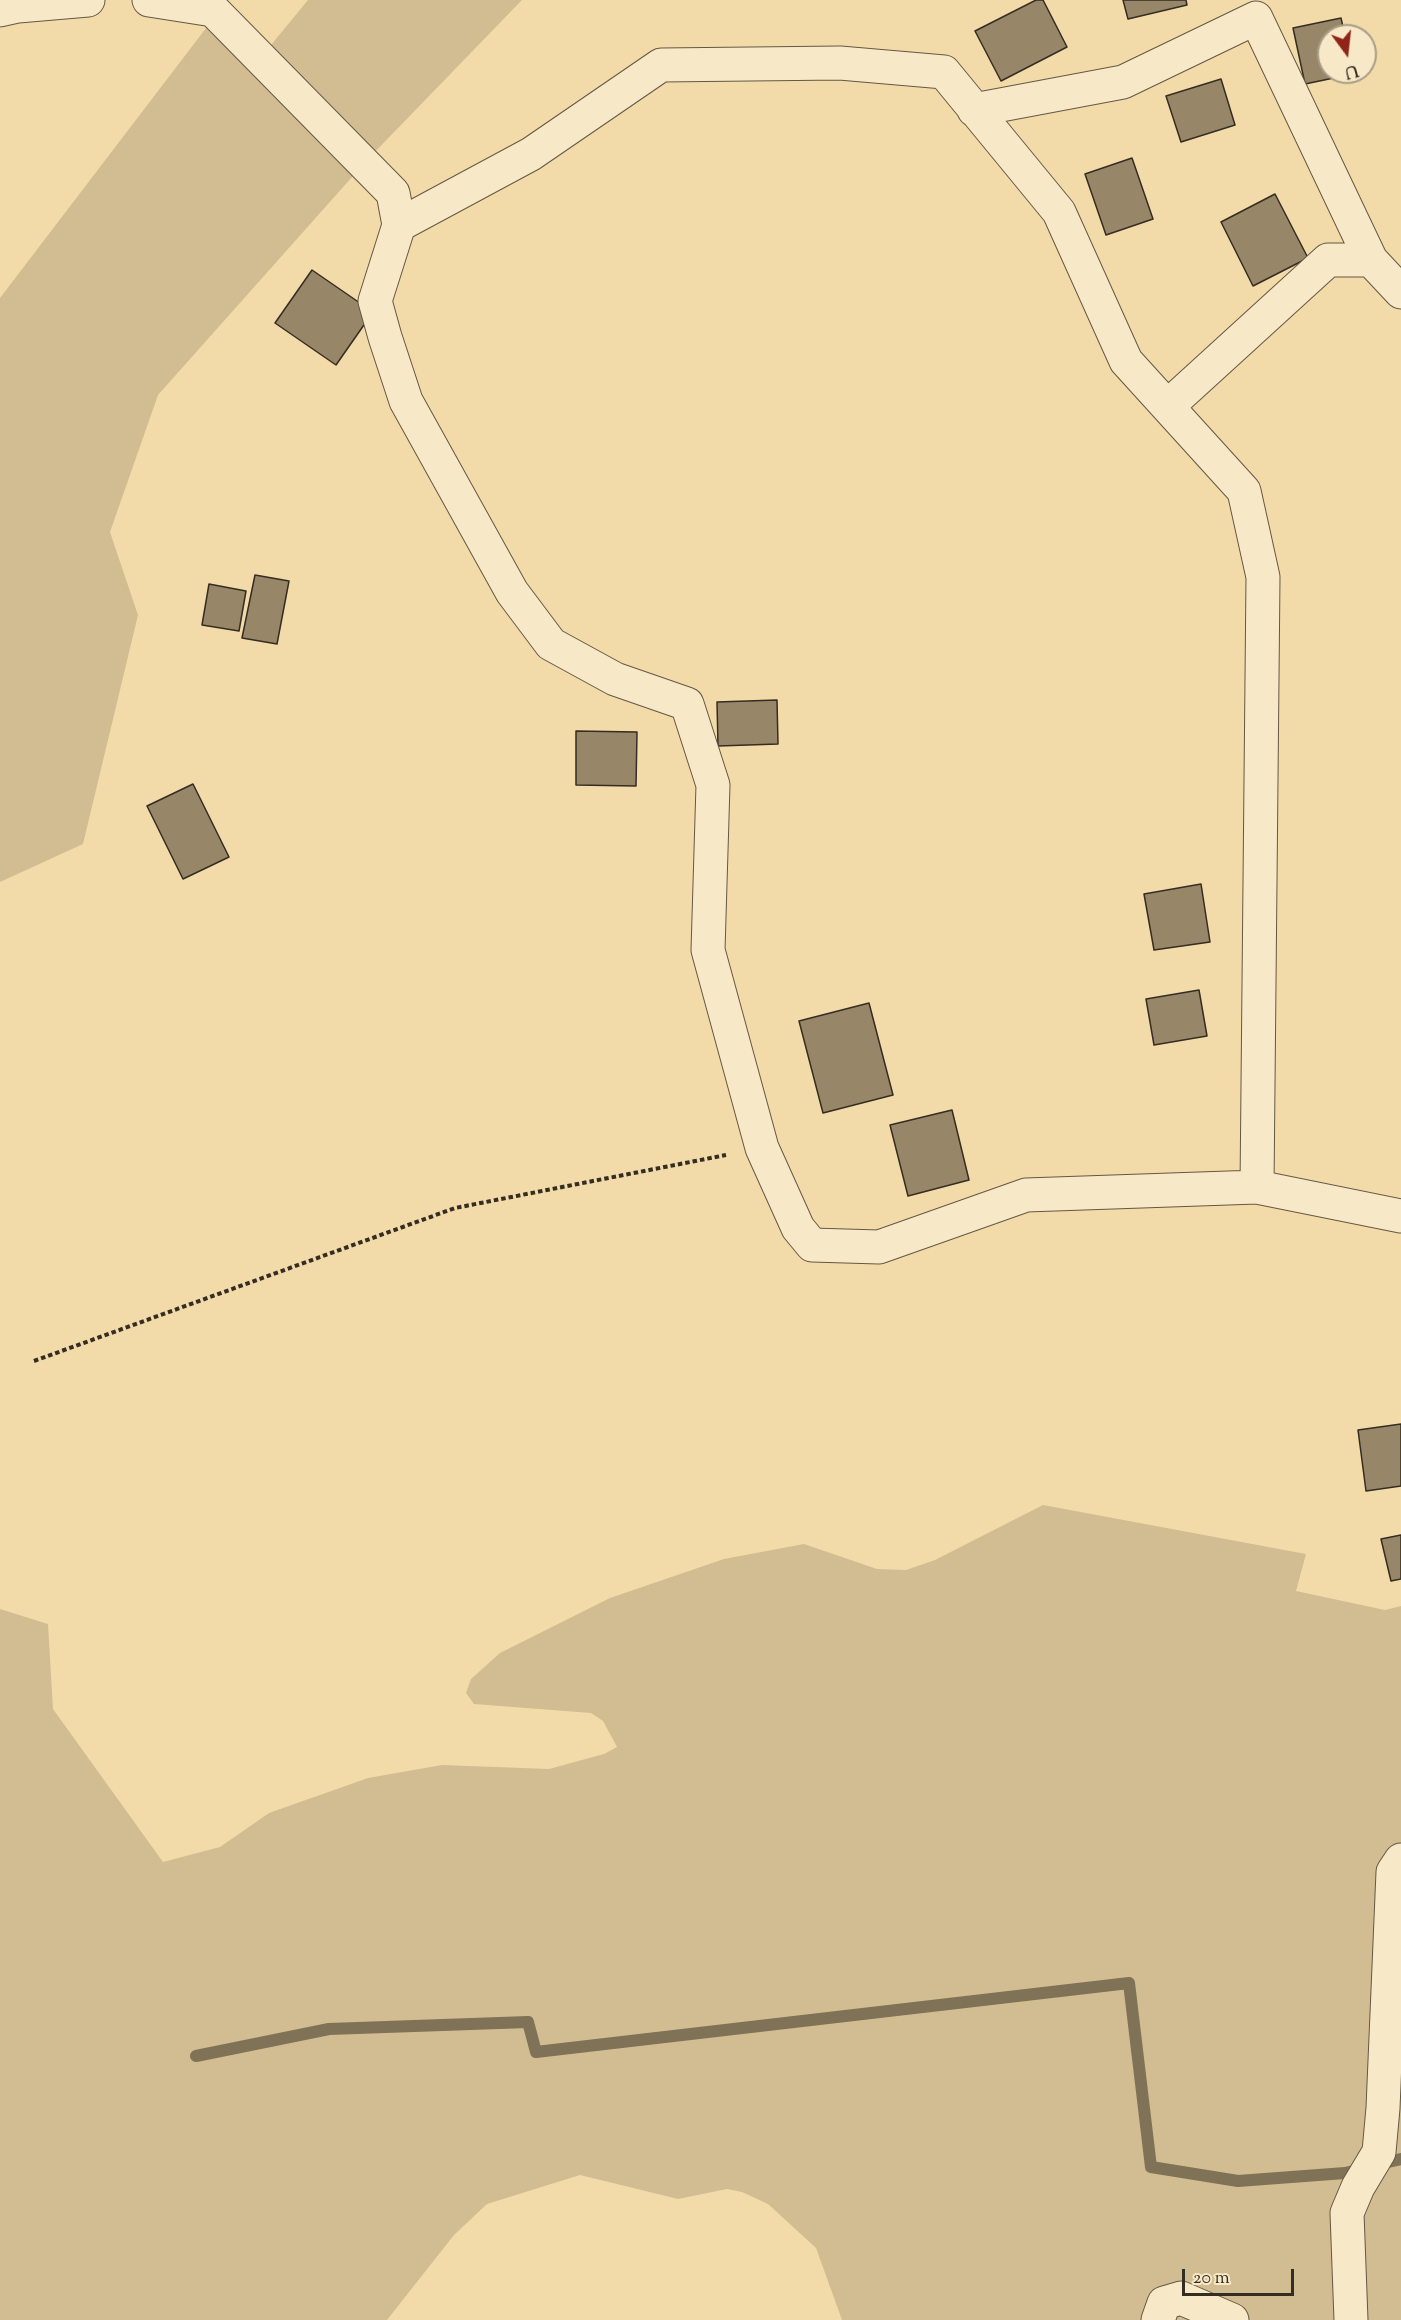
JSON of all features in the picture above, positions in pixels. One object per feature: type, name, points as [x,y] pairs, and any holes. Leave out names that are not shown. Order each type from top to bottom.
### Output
[{"type":"street","points":[[0,10],[18,6],[88,0]]},
{"type":"street","points":[[149,0],[213,10],[393,193],[399,225],[375,300],[385,337],[406,401],[512,592],[551,644],[615,678],[687,704],[713,784],[708,950],[762,1148],[798,1228],[812,1245],[879,1247],[1026,1195],[1257,1187],[1401,1216]]},
{"type":"street","points":[[974,110],[1123,82],[1256,18],[1371,260],[1401,292]]},
{"type":"street","points":[[399,225],[531,154],[661,65],[840,63],[944,72],[1059,212],[1126,361],[1244,491],[1263,577],[1257,1187]]},
{"type":"street","points":[[1168,406],[1328,260],[1371,260]]},
{"type":"street","points":[[1351,2320],[1347,2213],[1358,2187],[1379,2152],[1393,1872],[1401,1860]]},
{"type":"street","points":[[1158,2320],[1164,2303],[1181,2298],[1232,2320]]},
{"type":"path","points":[[34,1361],[455,1208],[762,1148]]},
{"type":"shaded area","points":[[308,0],[522,0],[369,158],[158,395],[110,532],[138,615],[83,844],[0,882],[0,298],[216,15],[262,56]]},
{"type":"shaded area","points":[[1043,1505],[1306,1554],[1296,1591],[1385,1610],[1401,1606],[1401,2320],[842,2320],[816,2248],[768,2204],[742,2192],[727,2189],[678,2199],[580,2175],[487,2204],[454,2235],[387,2320],[0,2320],[0,1609],[48,1624],[53,1709],[163,1862],[220,1847],[269,1813],[368,1778],[442,1765],[549,1769],[604,1754],[617,1747],[603,1721],[591,1713],[474,1704],[466,1693],[471,1679],[500,1653],[610,1598],[724,1559],[804,1544],[877,1569],[906,1570],[935,1560]]},
{"type":"building","points":[[1036,0],[1043,0],[1067,47],[1001,81],[975,31]]},
{"type":"building","points":[[1123,0],[1186,0],[1187,5],[1128,19]]},
{"type":"building","points":[[1341,18],[1342,24],[1317,24],[1317,82],[1305,84],[1293,28]]},
{"type":"building","points":[[1221,79],[1235,125],[1181,142],[1166,96]]},
{"type":"building","points":[[1132,158],[1153,219],[1106,235],[1085,174]]},
{"type":"building","points":[[1275,194],[1308,258],[1253,286],[1221,222]]},
{"type":"building","points":[[312,270],[373,312],[336,365],[275,323]]},
{"type":"building","points":[[255,575],[289,581],[277,644],[242,638]]},
{"type":"building","points":[[209,584],[246,591],[239,631],[202,625]]},
{"type":"building","points":[[777,700],[778,744],[718,746],[717,702]]},
{"type":"building","points":[[576,731],[637,732],[636,786],[576,785]]},
{"type":"building","points":[[193,784],[229,857],[183,879],[147,806]]},
{"type":"building","points":[[1201,884],[1210,942],[1154,950],[1144,894]]},
{"type":"building","points":[[1199,990],[1207,1036],[1154,1045],[1146,999]]},
{"type":"building","points":[[869,1003],[893,1095],[823,1113],[799,1021]]},
{"type":"building","points":[[952,1110],[969,1180],[908,1196],[890,1125]]},
{"type":"building","points":[[1401,1424],[1401,1486],[1366,1491],[1358,1430]]},
{"type":"building","points":[[1401,1535],[1401,1579],[1391,1581],[1381,1539]]},
{"type":"waterway","points":[[196,2056],[329,2029],[528,2022],[536,2052],[1129,1983],[1151,2167],[1238,2181],[1345,2173],[1362,2169]]},
{"type":"waterway","points":[[1379,2164],[1401,2159]]}]
